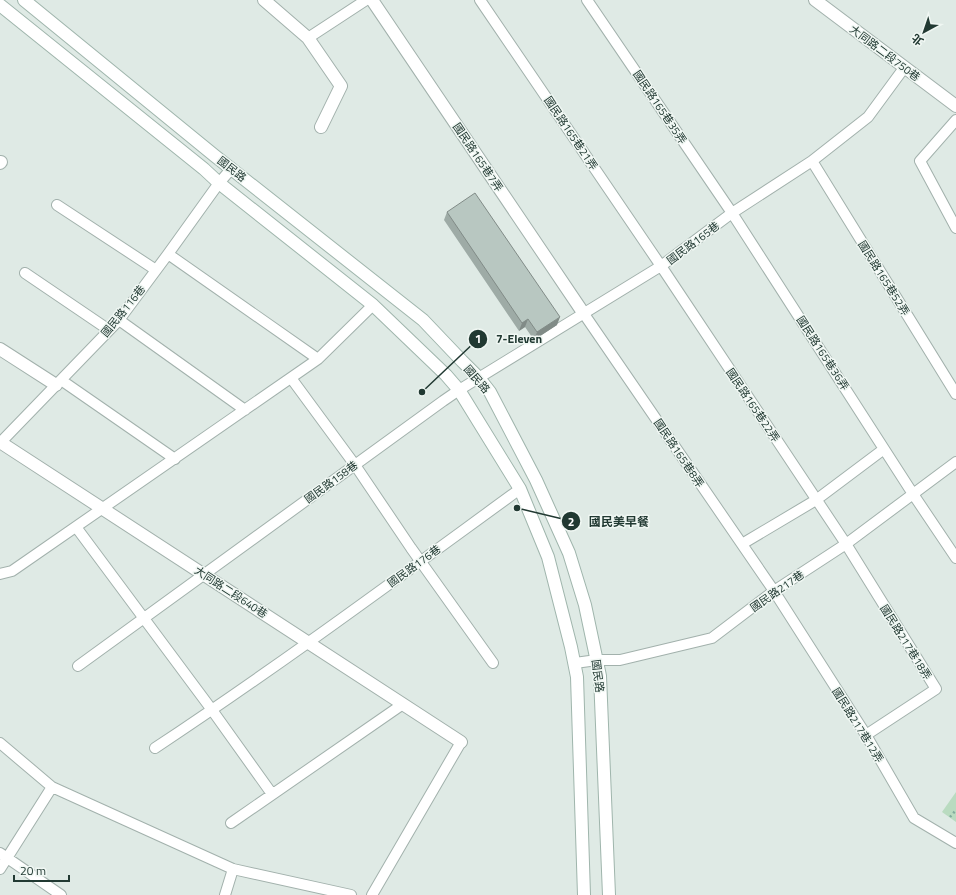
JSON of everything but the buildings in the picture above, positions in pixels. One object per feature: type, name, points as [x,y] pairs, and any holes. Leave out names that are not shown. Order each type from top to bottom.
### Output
[{"type":"street","name":"國民路","points":[[24,0],[215,156],[423,320],[479,378],[490,392],[536,480],[569,553],[585,604],[600,676],[609,895]]},
{"type":"street","points":[[264,0],[308,38],[341,86],[321,127]]},
{"type":"street","name":"國民路165巷7弄","points":[[372,0],[584,314]]},
{"type":"street","name":"大同路二段750巷","points":[[815,0],[956,106]]},
{"type":"street","name":"國民路","points":[[0,5],[204,169],[219,183],[373,305],[446,375],[459,390],[520,489],[548,557],[575,663],[577,677],[584,895]]},
{"type":"street","points":[[0,349],[58,382]]},
{"type":"street","name":"大同路二段640巷","points":[[0,442],[461,742]]},
{"type":"lane","points":[[308,38],[366,0]]},
{"type":"lane","name":"國民路165巷21弄","points":[[480,0],[661,266]]},
{"type":"lane","name":"國民路165巷35弄","points":[[587,0],[732,213]]},
{"type":"lane","name":"國民路165巷","points":[[459,390],[661,266],[732,213],[812,161],[868,117],[904,68]]},
{"type":"lane","points":[[956,120],[920,161],[956,228]]},
{"type":"lane","name":"國民路165巷52弄","points":[[812,161],[956,394]]},
{"type":"lane","name":"國民路116巷","points":[[0,442],[118,320],[219,183],[232,168]]},
{"type":"lane","points":[[57,205],[156,270]]},
{"type":"lane","name":"國民路165巷36弄","points":[[732,213],[913,494],[956,558]]},
{"type":"lane","points":[[168,254],[318,359]]},
{"type":"lane","name":"國民路165巷22弄","points":[[661,266],[846,544]]},
{"type":"lane","points":[[25,273],[109,330]]},
{"type":"lane","points":[[0,574],[12,571],[318,359],[373,305]]},
{"type":"lane","name":"國民路165巷8弄","points":[[584,314],[774,591]]},
{"type":"lane","points":[[118,320],[245,410]]},
{"type":"lane","points":[[291,378],[355,465],[420,562],[493,663]]},
{"type":"lane","points":[[58,382],[175,459]]},
{"type":"lane","name":"國民路158巷","points":[[78,666],[459,390]]},
{"type":"lane","points":[[742,544],[816,500],[884,449]]},
{"type":"lane","name":"國民路217巷","points":[[575,663],[597,660],[620,660],[712,638],[774,591],[846,544],[956,462]]},
{"type":"lane","name":"國民路176巷","points":[[155,748],[212,710],[308,642],[520,489]]},
{"type":"lane","points":[[76,527],[212,710],[272,794]]},
{"type":"lane","name":"國民路217巷18弄","points":[[846,544],[936,689],[866,735]]},
{"type":"lane","name":"國民路217巷12弄","points":[[774,591],[866,735],[914,818],[956,843]]},
{"type":"lane","points":[[231,822],[402,704]]},
{"type":"lane","points":[[372,895],[461,742]]},
{"type":"lane","points":[[0,743],[52,787],[233,869],[351,895]]},
{"type":"lane","points":[[0,869],[3,855],[52,787]]},
{"type":"lane","points":[[3,855],[61,895]]},
{"type":"lane","points":[[225,895],[233,869]]},
{"type":"path","points":[[950,817],[956,810]]},
{"type":"green space","points":[[956,792],[956,822],[942,812]]},
{"type":"place","name":"7-Eleven","points":[[422,392]]},
{"type":"place","name":"國民美早餐","points":[[517,508]]}]
